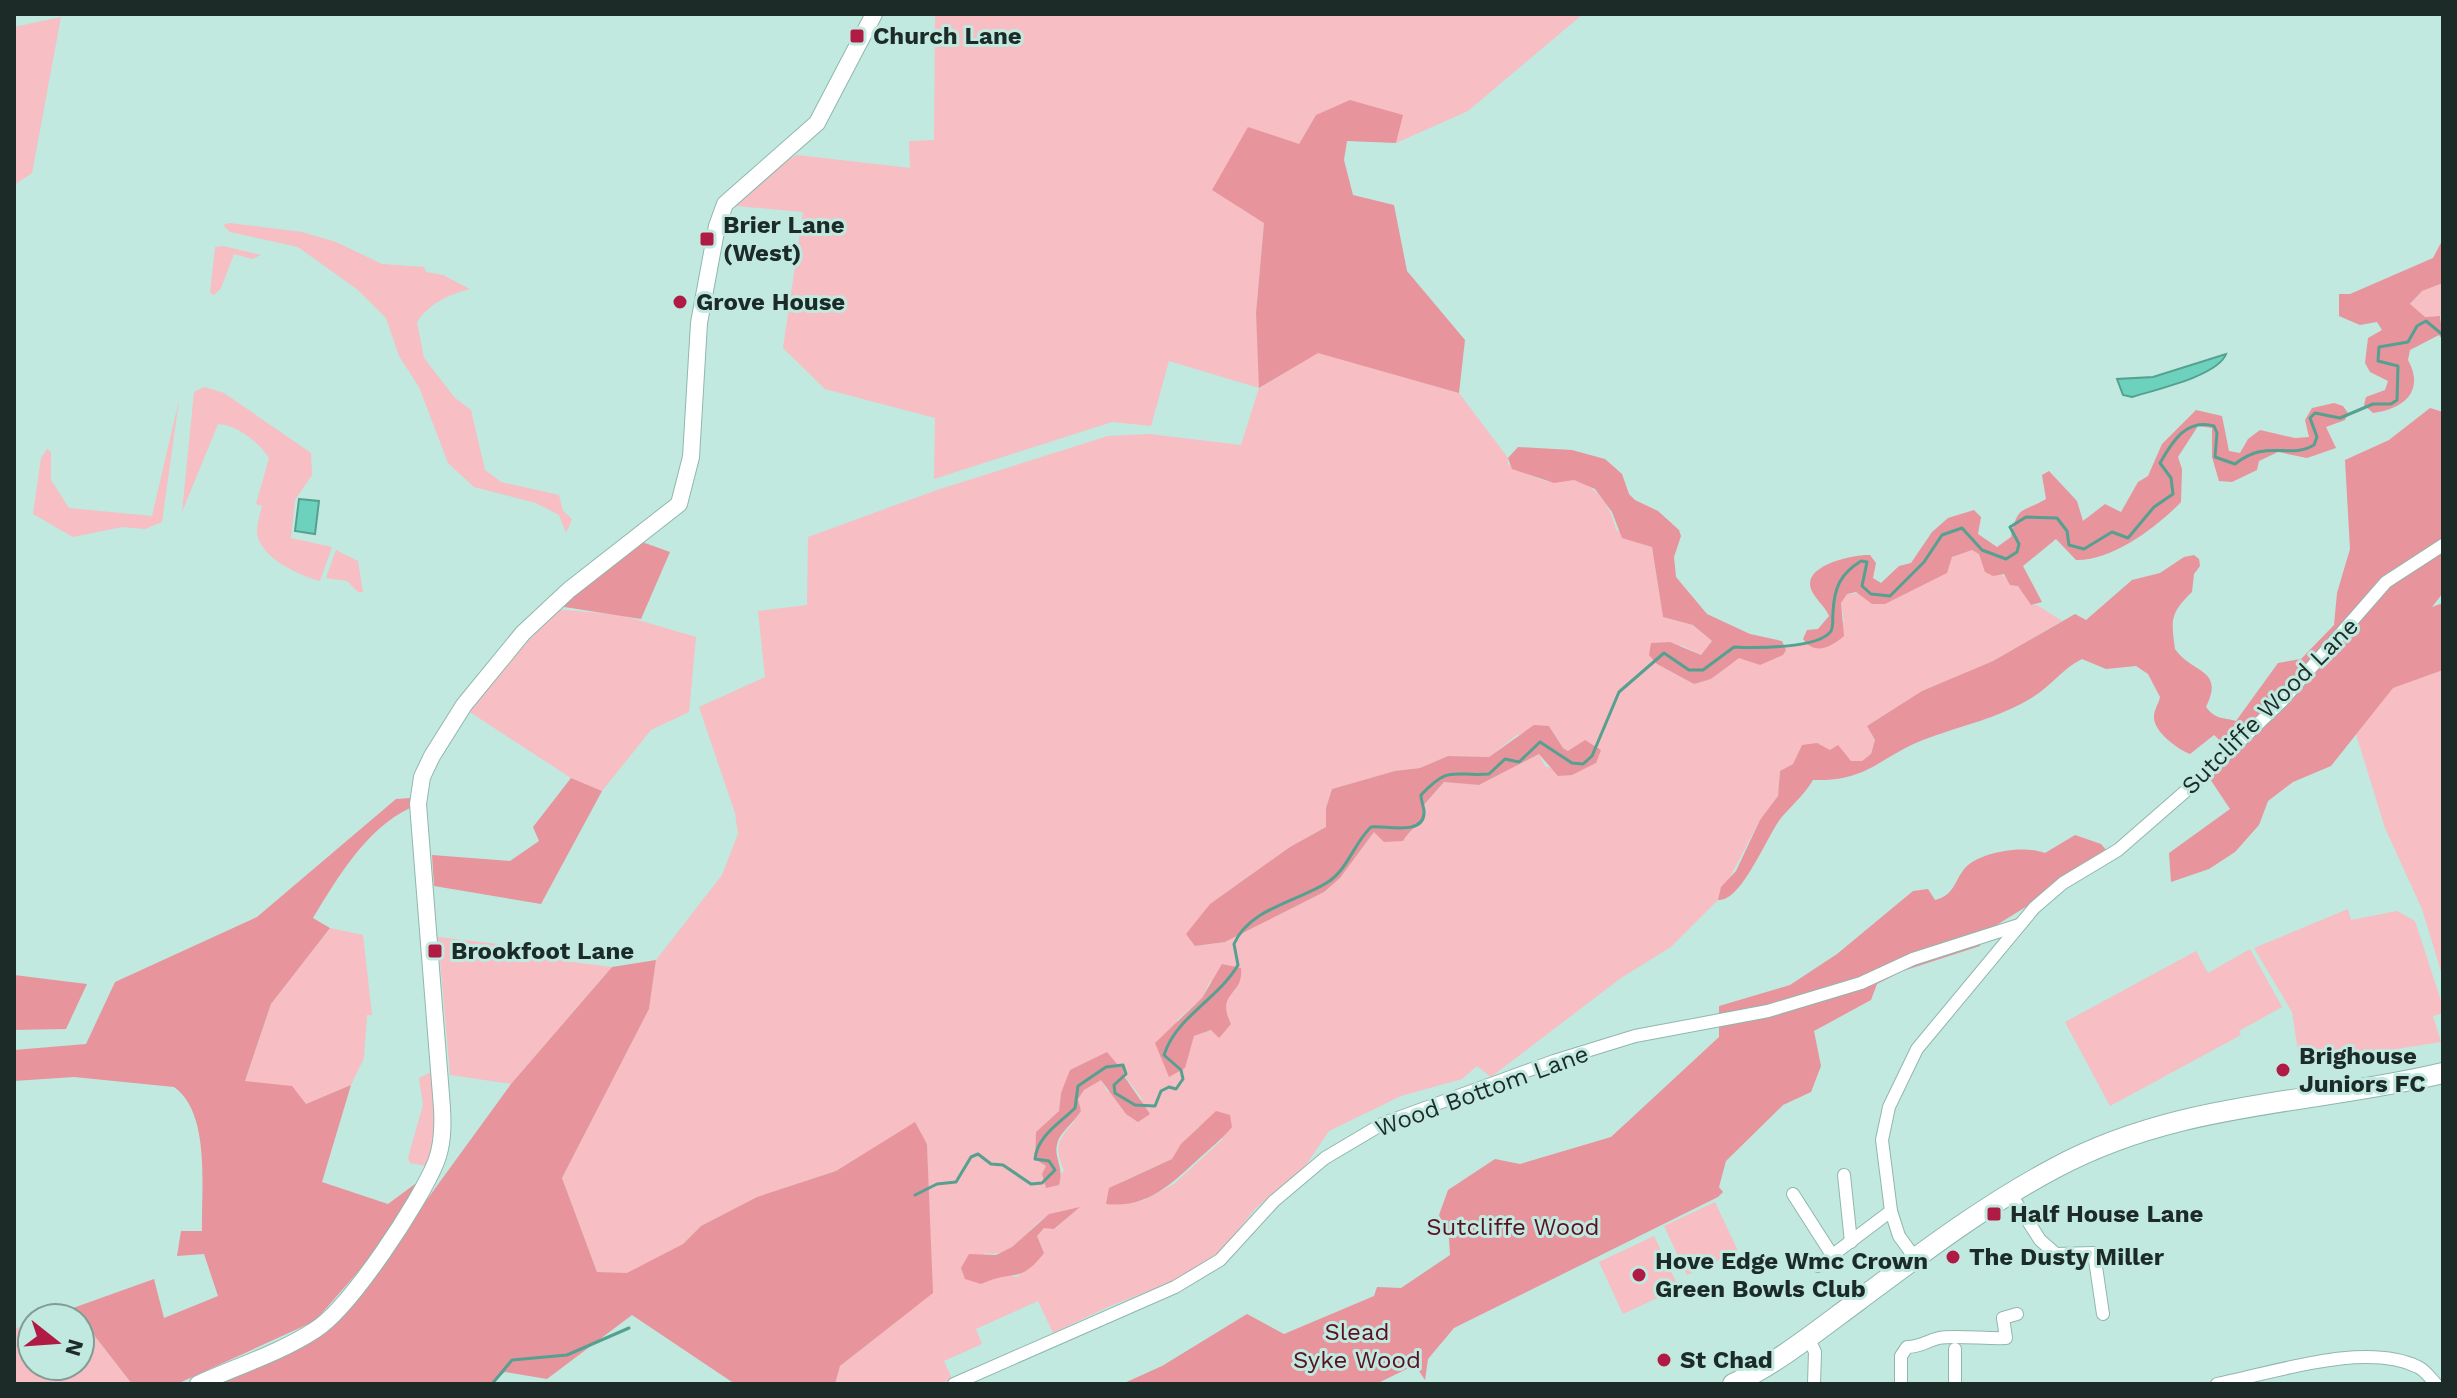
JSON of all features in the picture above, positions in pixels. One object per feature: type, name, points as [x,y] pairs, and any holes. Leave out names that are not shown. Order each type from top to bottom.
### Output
[{"type":"main road","points":[[1733,1384],[1808,1337],[2010,1193],[2121,1137],[2166,1122],[2443,1073]]},
{"type":"street","points":[[198,1384],[314,1331],[331,1317],[398,1231],[435,1162],[443,1134],[418,804],[422,777],[464,705],[523,633],[569,590],[679,504],[691,457],[699,323],[711,256],[725,204],[817,123],[874,14]]},
{"type":"street","name":"Sutcliffe Wood Lane","points":[[2019,925],[2063,883],[2118,850],[2228,755],[2282,701],[2386,582],[2443,545]]},
{"type":"street","points":[[1915,1258],[1899,1236],[1891,1211],[1882,1140],[1889,1107],[1907,1067],[2019,925]]},
{"type":"street","name":"Wood Bottom Lane","points":[[954,1384],[1175,1287],[1220,1260],[1274,1201],[1325,1158],[1384,1123],[1554,1061],[1635,1036],[1768,1011],[1861,983],[1913,959],[2019,925]]},
{"type":"street","points":[[1844,1175],[1851,1242]]},
{"type":"street","points":[[2010,1193],[2040,1240],[2056,1254],[2094,1253]]},
{"type":"street","points":[[1793,1194],[1832,1255]]},
{"type":"street","points":[[1818,1266],[1891,1211]]},
{"type":"street","points":[[2096,1238],[2094,1253],[2103,1314]]},
{"type":"street","points":[[1901,1384],[1901,1356],[1907,1347],[1919,1347],[1940,1337],[2006,1338],[2003,1318],[2017,1314]]},
{"type":"street","points":[[1808,1337],[1815,1352],[1814,1384]]},
{"type":"street","points":[[1955,1349],[1955,1384]]},
{"type":"street","points":[[2217,1384],[2357,1357],[2396,1359],[2422,1368],[2436,1384]]},
{"type":"shaded area","points":[[1583,14],[1468,111],[1396,143],[1402,115],[1316,115],[1299,144],[1264,223],[1256,313],[1260,388],[1318,352],[1459,393],[1508,458],[1508,464],[1544,480],[1571,480],[1590,487],[1607,506],[1616,530],[1652,546],[1663,617],[1693,625],[1712,641],[1701,655],[1681,645],[1657,664],[1694,684],[1711,679],[1739,657],[1760,665],[1786,650],[1784,646],[1806,644],[1844,621],[1841,603],[1847,594],[1913,590],[1959,552],[1972,550],[1979,554],[1983,562],[2018,586],[2031,605],[2037,605],[2062,621],[1993,661],[1922,691],[1867,726],[1875,740],[1871,754],[1862,761],[1851,761],[1830,750],[1802,745],[1793,764],[1780,771],[1778,796],[1760,820],[1718,900],[1671,947],[1621,978],[1491,1077],[1477,1066],[1462,1079],[1401,1096],[1329,1131],[1306,1165],[1255,1209],[1223,1249],[1184,1277],[1053,1333],[1038,1301],[976,1329],[982,1344],[944,1361],[952,1379],[938,1384],[835,1384],[840,1366],[932,1293],[927,1144],[915,1123],[836,1171],[757,1197],[701,1226],[683,1244],[627,1274],[597,1272],[562,1178],[649,1009],[656,960],[722,875],[738,834],[735,813],[699,707],[765,677],[758,611],[807,605],[808,537],[937,490],[1108,436],[1149,434],[1241,445],[1259,388],[1169,361],[1151,426],[1112,422],[934,479],[935,418],[825,389],[783,348],[803,212],[736,206],[759,176],[797,155],[910,168],[909,141],[934,140],[935,16]],"holes":[[[1549,726],[1563,748],[1569,751],[1585,740],[1596,763],[1571,775],[1545,766],[1539,754],[1479,785],[1444,782],[1423,807],[1425,812],[1421,820],[1403,840],[1374,832],[1340,878],[1324,892],[1225,942],[1195,946],[1210,904],[1290,847],[1326,827],[1326,808],[1332,789],[1395,771],[1420,768],[1448,756],[1489,757],[1517,735]],[[1210,981],[1236,990],[1226,999],[1212,1030],[1194,1036],[1184,1068],[1177,1020],[1202,998]],[[1125,1069],[1124,1075],[1143,1100],[1107,1091],[1101,1079],[1084,1090],[1078,1099],[1081,1111],[1059,1144],[1064,1171],[1046,1187],[1042,1174],[1046,1166],[1035,1153],[1036,1132],[1059,1111],[1061,1093]],[[1198,1127],[1223,1139],[1174,1184],[1142,1201],[1121,1182],[1172,1159]],[[1078,1208],[1055,1229],[1044,1227],[1037,1236],[1044,1253],[1017,1277],[1001,1274],[981,1284],[984,1253],[1003,1252],[1054,1213]]]},
{"type":"shaded area","points":[[61,17],[32,173],[14,185],[14,27]]},
{"type":"shaded area","points":[[229,223],[302,232],[336,242],[382,264],[424,267],[426,272],[443,275],[470,289],[440,300],[417,322],[424,358],[455,398],[471,410],[485,470],[501,482],[559,495],[563,511],[572,519],[566,533],[559,515],[536,503],[474,487],[448,463],[419,387],[399,356],[386,318],[358,290],[298,247],[230,232],[223,225]]},
{"type":"shaded area","points":[[215,247],[261,255],[252,259],[234,254],[221,288],[214,295],[210,293]]},
{"type":"shaded area","points":[[2443,283],[2443,320],[2440,316],[2425,317],[2410,305],[2422,291]]},
{"type":"shaded area","points":[[2226,354],[2221,362],[2199,375],[2132,397],[2123,395],[2117,379],[2153,377]]},
{"type":"shaded area","points":[[204,387],[224,393],[311,453],[312,475],[295,500],[291,538],[332,547],[320,581],[284,566],[262,546],[257,531],[262,506],[256,504],[269,458],[240,431],[218,424],[182,512],[194,392]]},
{"type":"shaded area","points":[[179,400],[162,522],[145,529],[122,527],[73,537],[33,514],[41,458],[47,449],[51,452],[51,480],[69,508],[152,516]]},
{"type":"shaded area","points":[[299,499],[319,501],[315,534],[295,531]]},
{"type":"shaded area","points":[[336,550],[358,561],[363,592],[358,592],[347,581],[326,578]]},
{"type":"shaded area","points":[[556,609],[621,615],[696,637],[689,712],[651,730],[602,791],[571,778],[468,711]]},
{"type":"shaded area","points":[[2443,670],[2443,978],[2422,909],[2385,828],[2356,734],[2393,687]]},
{"type":"shaded area","points":[[2348,909],[2351,920],[2397,911],[2415,921],[2443,1007],[2443,1013],[2433,1016],[2441,1042],[2300,1064],[2292,1012],[2254,948]]},
{"type":"shaded area","points":[[330,928],[363,935],[372,1015],[367,1015],[364,1058],[351,1085],[306,1104],[245,1082],[271,1004]]},
{"type":"shaded area","points":[[438,937],[530,948],[565,961],[612,967],[511,1084],[450,1075]]},
{"type":"shaded area","points":[[2250,949],[2282,1007],[2239,1031],[2241,1035],[2110,1106],[2065,1022],[2196,951],[2208,973]]},
{"type":"shaded area","points":[[429,1073],[435,1078],[434,1151],[426,1166],[410,1163],[408,1158],[423,1105],[419,1078]]},
{"type":"shaded area","name":"Hove Edge Wmc Crown Green Bowls Club","points":[[1715,1202],[1738,1251],[1687,1275],[1664,1226]]},
{"type":"shaded area","name":"Hove Edge Wmc Crown Green Bowls Club","points":[[1654,1236],[1679,1288],[1623,1314],[1599,1262]]},
{"type":"shaded area","points":[[14,1329],[16,1382],[96,1382],[96,1338],[132,1384],[14,1384]]},
{"type":"green space","points":[[1350,100],[1403,115],[1396,143],[1347,141],[1344,160],[1353,195],[1394,205],[1407,271],[1465,340],[1459,393],[1318,353],[1259,388],[1256,313],[1264,223],[1212,190],[1248,127],[1299,144],[1316,115]]},
{"type":"green space","points":[[2443,239],[2443,283],[2422,291],[2410,304],[2425,317],[2440,316],[2443,341],[2439,335],[2410,350],[2408,360],[2413,371],[2413,389],[2402,403],[2373,413],[2364,405],[2366,397],[2385,390],[2388,381],[2370,372],[2365,363],[2368,338],[2382,330],[2377,322],[2360,325],[2339,316],[2339,294],[2350,294],[2433,258]]},
{"type":"green space","points":[[2334,403],[2343,406],[2348,413],[2345,420],[2326,427],[2336,448],[2307,458],[2278,452],[2259,461],[2257,470],[2232,482],[2219,481],[2212,457],[2212,428],[2198,426],[2178,457],[2182,469],[2181,502],[2160,522],[2119,549],[2090,559],[2076,560],[2056,539],[2023,566],[2042,602],[2031,605],[2018,586],[2010,585],[2004,574],[1993,576],[1985,572],[1979,554],[1972,550],[1952,557],[1947,573],[1885,604],[1872,604],[1856,592],[1847,594],[1841,603],[1844,636],[1823,648],[1813,647],[1803,639],[1807,630],[1818,629],[1829,616],[1811,589],[1810,581],[1814,573],[1822,567],[1870,555],[1876,563],[1873,578],[1881,583],[1899,566],[1911,563],[1932,532],[1948,518],[1974,510],[1981,517],[1978,534],[1997,547],[2011,537],[2016,519],[2022,511],[2046,499],[2042,475],[2049,471],[2077,501],[2083,521],[2105,504],[2121,512],[2138,482],[2148,476],[2162,444],[2196,410],[2222,416],[2229,451],[2240,453],[2248,439],[2260,430],[2295,438],[2309,437],[2305,420],[2312,408]]},
{"type":"green space","points":[[2430,408],[2443,412],[2443,593],[2432,607],[2443,603],[2443,670],[2393,688],[2331,766],[2293,782],[2268,801],[2259,825],[2235,852],[2209,869],[2171,882],[2169,853],[2230,809],[2210,779],[2200,772],[2225,745],[2214,735],[2190,754],[2179,748],[2162,734],[2155,722],[2154,714],[2160,697],[2148,674],[2136,666],[2106,669],[2082,659],[2039,693],[2007,711],[1923,740],[1860,773],[1831,780],[1813,780],[1781,818],[1736,891],[1718,900],[1721,887],[1736,871],[1760,820],[1778,796],[1780,771],[1793,764],[1802,745],[1817,743],[1830,750],[1838,745],[1851,761],[1862,761],[1871,754],[1875,740],[1867,726],[1922,691],[1993,661],[2075,614],[2086,620],[2132,580],[2160,573],[2184,557],[2194,555],[2199,559],[2200,566],[2194,574],[2192,592],[2174,618],[2175,649],[2209,678],[2212,685],[2206,707],[2216,716],[2236,721],[2278,663],[2301,659],[2334,625],[2337,593],[2350,549],[2345,460],[2389,440]]},
{"type":"green space","points":[[1518,447],[1572,450],[1605,459],[1622,474],[1629,494],[1635,500],[1658,511],[1679,530],[1681,536],[1674,557],[1676,577],[1707,614],[1750,634],[1782,641],[1786,650],[1783,655],[1760,665],[1739,658],[1711,679],[1694,684],[1657,664],[1649,655],[1651,643],[1670,642],[1701,655],[1712,641],[1693,625],[1663,617],[1652,547],[1622,538],[1612,512],[1595,489],[1574,480],[1554,483],[1512,469],[1508,458]]},
{"type":"green space","points":[[642,542],[670,552],[641,619],[558,606]]},
{"type":"green space","points":[[1534,725],[1549,726],[1568,751],[1585,740],[1601,750],[1596,763],[1572,775],[1558,776],[1539,754],[1479,785],[1444,782],[1423,806],[1423,816],[1403,841],[1384,842],[1374,832],[1340,878],[1324,892],[1225,942],[1195,946],[1186,934],[1210,904],[1290,847],[1326,827],[1326,808],[1332,789],[1395,771],[1420,768],[1448,756],[1489,757]]},
{"type":"green space","points":[[571,778],[602,791],[541,904],[434,886],[432,855],[510,861],[539,841],[533,827]]},
{"type":"green space","points":[[410,798],[410,808],[394,817],[367,841],[313,918],[330,928],[271,1004],[245,1081],[292,1086],[306,1104],[351,1085],[322,1182],[388,1204],[415,1184],[418,1186],[385,1241],[315,1321],[177,1384],[132,1384],[96,1338],[96,1302],[90,1302],[154,1279],[164,1318],[218,1296],[204,1254],[177,1256],[181,1231],[202,1231],[202,1153],[194,1115],[186,1099],[174,1087],[74,1077],[14,1081],[14,1050],[86,1044],[115,982],[257,917],[396,799]]},
{"type":"green space","name":"Sutcliffe Wood","points":[[2075,835],[2101,844],[2107,851],[2081,864],[2043,896],[1979,936],[1980,946],[1903,971],[1877,984],[1871,1000],[1814,1031],[1821,1066],[1811,1092],[1783,1105],[1726,1161],[1719,1187],[1723,1192],[1718,1197],[1454,1328],[1428,1359],[1425,1380],[1415,1365],[1376,1384],[1122,1384],[1162,1366],[1247,1314],[1284,1334],[1374,1296],[1377,1287],[1401,1288],[1450,1255],[1449,1239],[1439,1215],[1448,1190],[1495,1159],[1520,1164],[1611,1137],[1719,1037],[1719,1006],[1790,985],[1837,954],[1913,891],[1928,889],[1935,900],[1947,895],[1965,868],[1981,857],[2015,850],[2045,853]]},
{"type":"green space","points":[[656,960],[649,1009],[562,1178],[597,1272],[627,1273],[683,1244],[701,1226],[757,1197],[836,1171],[915,1122],[927,1144],[933,1293],[840,1366],[835,1384],[735,1384],[632,1315],[547,1379],[505,1372],[490,1384],[217,1384],[359,1293],[511,1084],[612,967]]},
{"type":"green space","points":[[1222,964],[1241,968],[1241,977],[1226,1005],[1231,1024],[1219,1038],[1211,1030],[1194,1036],[1185,1068],[1169,1077],[1155,1043],[1202,998]]},
{"type":"green space","points":[[14,975],[87,984],[66,1029],[14,1030]]},
{"type":"green space","points":[[1107,1052],[1117,1064],[1123,1065],[1124,1076],[1150,1114],[1138,1122],[1126,1114],[1101,1080],[1084,1090],[1078,1099],[1081,1111],[1058,1141],[1059,1185],[1046,1188],[1042,1174],[1046,1166],[1035,1159],[1036,1132],[1059,1111],[1061,1093],[1070,1070]]},
{"type":"green space","points":[[1216,1111],[1230,1115],[1232,1127],[1183,1173],[1149,1197],[1136,1202],[1106,1204],[1109,1188],[1172,1159],[1181,1144]]},
{"type":"green space","points":[[1080,1207],[1054,1229],[1044,1228],[1037,1236],[1044,1253],[1022,1273],[981,1284],[965,1279],[961,1268],[969,1254],[996,1255],[1012,1247],[1049,1214]]},
{"type":"waterway","points":[[915,1195],[937,1184],[956,1182],[971,1157],[978,1154],[991,1164],[1003,1165],[1031,1184],[1042,1183],[1055,1170],[1049,1161],[1035,1159],[1040,1143],[1075,1108],[1078,1086],[1106,1067],[1123,1065],[1126,1074],[1114,1085],[1115,1093],[1135,1105],[1155,1106],[1161,1091],[1169,1087],[1176,1089],[1183,1079],[1181,1070],[1164,1055],[1170,1042],[1187,1019],[1220,988],[1238,965],[1234,944],[1241,932],[1263,914],[1335,877],[1371,827],[1417,825],[1424,814],[1421,795],[1439,779],[1452,774],[1489,774],[1505,759],[1519,762],[1540,742],[1572,763],[1583,764],[1592,756],[1619,692],[1664,653],[1689,670],[1703,670],[1734,647],[1786,646],[1824,637],[1832,629],[1835,596],[1840,582],[1861,561],[1867,562],[1862,586],[1871,594],[1890,596],[1924,562],[1942,535],[1962,528],[1982,550],[2006,559],[2017,552],[2019,544],[2010,527],[2026,517],[2057,518],[2067,531],[2069,545],[2084,549],[2112,532],[2128,538],[2154,507],[2173,494],[2171,478],[2160,463],[2175,440],[2188,429],[2195,425],[2214,426],[2217,433],[2215,457],[2235,464],[2258,452],[2304,449],[2314,445],[2317,437],[2310,418],[2315,413],[2340,418],[2373,404],[2391,404],[2397,400],[2398,366],[2378,361],[2379,347],[2408,342],[2417,326],[2426,321],[2443,335]]},
{"type":"waterway","points":[[492,1384],[512,1360],[567,1355],[629,1328]]},
{"type":"place","name":"Church Lane","points":[[857,36]]},
{"type":"place","name":"Brier Lane (West)","points":[[707,239]]},
{"type":"place","name":"Grove House","points":[[680,302]]},
{"type":"place","name":"Brookfoot Lane","points":[[435,951]]},
{"type":"place","name":"Brighouse Juniors FC","points":[[2283,1070]]},
{"type":"place","name":"Half House Lane","points":[[1994,1214]]},
{"type":"place","name":"The Dusty Miller","points":[[1953,1257]]},
{"type":"place","name":"Hove Edge Wmc Crown Green Bowls Club","points":[[1639,1275]]},
{"type":"place","name":"St Chad","points":[[1664,1360]]},
{"type":"park label","name":"Slead Syke Wood","points":[[1357,1346]]}]
